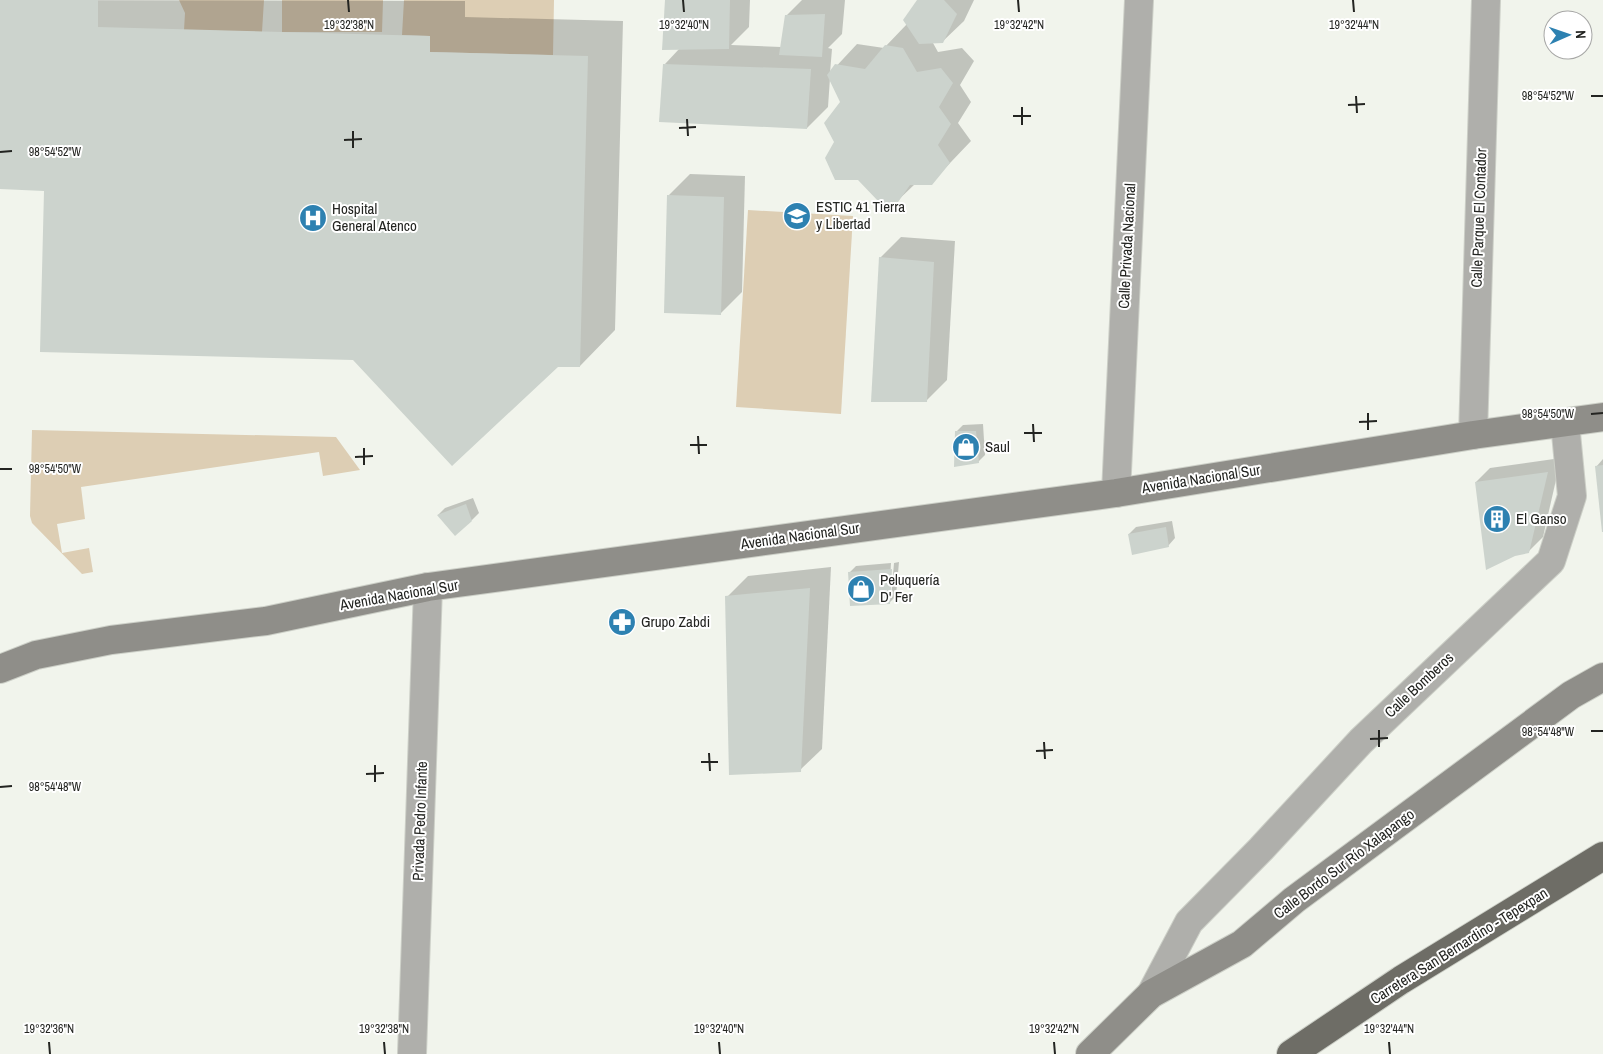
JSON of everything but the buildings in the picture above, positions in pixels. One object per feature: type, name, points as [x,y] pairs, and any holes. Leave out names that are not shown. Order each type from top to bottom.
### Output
[{"type":"highway","name":"Carretera San Bernardino - Tepexpan","points":[[1291,1054],[1402,980],[1603,856]]},
{"type":"main road","name":"Avenida Nacional Sur","points":[[0,669],[36,655],[111,640],[266,620],[428,587],[1116,492],[1473,436],[1603,418]]},
{"type":"main road","name":"Calle Bordo Sur Río Xalapango","points":[[1090,1054],[1150,994],[1242,944],[1294,900],[1523,730],[1571,695],[1603,677]]},
{"type":"street","name":"Calle Privada Nacional","points":[[1116,492],[1139,0]]},
{"type":"street","name":"Calle Parque El Contador","points":[[1473,436],[1486,0]]},
{"type":"street","name":"Calle Bomberos","points":[[1150,994],[1189,922],[1261,849],[1360,741],[1551,561],[1572,496],[1565,423]]},
{"type":"street","name":"Privada Pedro Infante","points":[[412,1054],[428,587]]},
{"type":"shaded area","points":[[179,0],[264,0],[262,32],[184,30],[185,13]]},
{"type":"shaded area","points":[[282,0],[383,0],[382,32],[282,32]]},
{"type":"shaded area","points":[[404,0],[554,0],[553,55],[430,52],[430,36],[402,35]]},
{"type":"shaded area","points":[[748,210],[853,216],[841,414],[736,407]]},
{"type":"shaded area","points":[[32,430],[336,437],[360,470],[323,476],[319,452],[81,487],[85,519],[57,524],[62,553],[89,548],[93,572],[82,574],[32,523],[30,516]]},
{"type":"place","name":"ESTIC 41 Tierra y Libertad","points":[[797,216]]},
{"type":"place","name":"Hospital General Atenco","points":[[313,218]]},
{"type":"place","name":"Saul","points":[[966,447]]},
{"type":"place","name":"El Ganso","points":[[1497,519]]},
{"type":"place","name":"Peluquería D' Fer","points":[[861,589]]},
{"type":"place","name":"Grupo Zabdi","points":[[622,622]]}]
